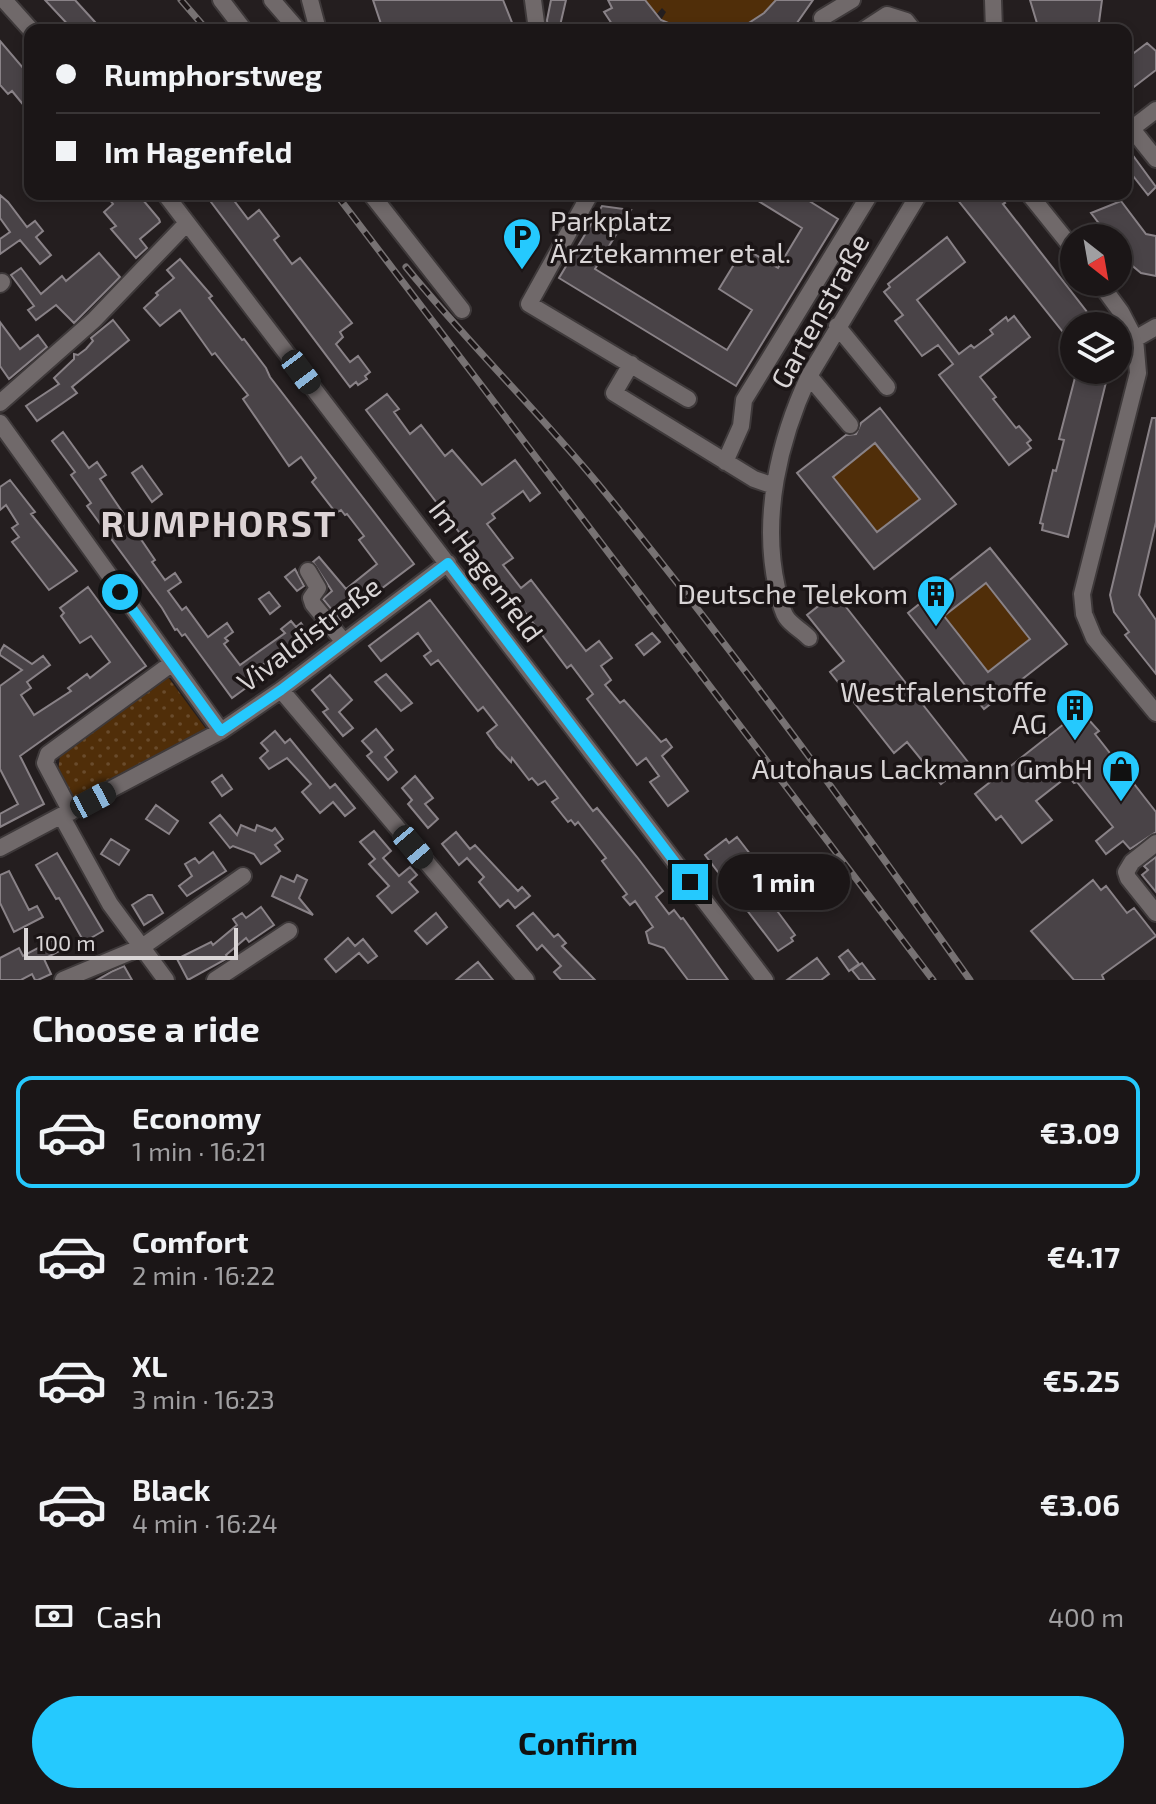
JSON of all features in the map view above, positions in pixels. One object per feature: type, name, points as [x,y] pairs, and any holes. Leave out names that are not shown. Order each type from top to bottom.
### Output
[{"type":"street","points":[[4,0],[26,24]]},
{"type":"street","points":[[221,0],[239,24]]},
{"type":"street","points":[[272,0],[293,24]]},
{"type":"street","points":[[310,0],[316,24]]},
{"type":"street","points":[[533,0],[536,24]]},
{"type":"street","points":[[822,18],[852,0]]},
{"type":"street","points":[[993,0],[994,24]]},
{"type":"street","points":[[873,24],[887,15],[908,24]]},
{"type":"street","points":[[1132,129],[1156,110]]},
{"type":"street","points":[[1132,134],[1156,159]]},
{"type":"street","name":"Im Hagenfeld","points":[[170,200],[765,980]]},
{"type":"street","points":[[376,200],[462,310]]},
{"type":"street","points":[[587,200],[529,304],[688,399]]},
{"type":"street","points":[[725,462],[741,426],[744,400],[866,200]]},
{"type":"street","name":"Gartenstraße","points":[[809,638],[786,617],[775,580],[774,486],[788,428],[809,376],[915,200]]},
{"type":"street","points":[[1039,200],[1060,230]]},
{"type":"street","points":[[0,403],[110,305],[187,223]]},
{"type":"street","points":[[1109,296],[1135,339],[1138,379],[1082,594],[1084,614],[1094,638],[1154,706]]},
{"type":"street","points":[[837,326],[887,387]]},
{"type":"street","points":[[1135,339],[1156,327]]},
{"type":"street","points":[[631,364],[614,393],[754,479],[774,486]]},
{"type":"street","points":[[809,376],[850,425]]},
{"type":"street","points":[[0,423],[221,731]]},
{"type":"street","name":"Vivaldistraße","points":[[0,848],[221,731],[281,690],[448,563]]},
{"type":"street","points":[[308,571],[318,588],[311,598],[313,604],[344,642]]},
{"type":"street","points":[[166,980],[110,904],[45,763],[48,754],[171,664]]},
{"type":"street","points":[[281,690],[526,980]]},
{"type":"street","points":[[1156,843],[1132,862],[1126,872],[1156,913]]},
{"type":"street","points":[[63,980],[142,947],[243,876]]},
{"type":"street","points":[[215,980],[289,931]]},
{"type":"shaded area","points":[[645,0],[776,0],[764,13],[745,24],[672,24],[661,20],[666,12],[662,8],[656,15]]},
{"type":"shaded area","points":[[875,443],[920,499],[877,532],[833,477]]},
{"type":"shaded area","points":[[986,583],[1030,639],[988,672],[944,617]]},
{"type":"shaded area","points":[[168,677],[206,729],[78,798],[71,796],[58,773],[60,754]]},
{"type":"building","points":[[45,0],[75,0],[95,22],[67,24]]},
{"type":"building","points":[[373,0],[503,0],[513,24],[381,24]]},
{"type":"building","points":[[551,0],[566,0],[560,24],[547,24]]},
{"type":"building","points":[[608,0],[645,0],[661,20],[671,24],[612,24],[604,12],[612,8]]},
{"type":"building","points":[[776,0],[813,0],[796,24],[747,24]]},
{"type":"building","points":[[1030,0],[1102,0],[1099,24],[1037,24]]},
{"type":"building","points":[[0,41],[24,69],[24,106],[12,91],[8,94],[0,85]]},
{"type":"building","points":[[1147,43],[1156,51],[1156,70],[1132,88],[1132,54]]},
{"type":"building","points":[[1132,154],[1156,187],[1148,195],[1132,175]]},
{"type":"building","points":[[0,195],[27,227],[35,221],[43,231],[36,237],[51,255],[40,264],[20,240],[0,254],[0,239],[10,232],[0,218]]},
{"type":"building","points":[[110,200],[143,200],[159,219],[160,222],[140,239],[147,248],[136,258],[111,229],[116,226],[104,212],[113,204]]},
{"type":"building","points":[[210,200],[234,200],[248,219],[259,210],[279,236],[274,240],[292,264],[300,258],[352,323],[340,332],[343,337],[336,344],[350,362],[358,356],[370,372],[365,376],[367,379],[350,387]]},
{"type":"building","points":[[757,200],[808,200],[838,219],[736,386],[559,278],[602,206],[631,210],[595,269],[727,350],[752,310],[719,289],[744,248],[778,268],[802,228]]},
{"type":"building","points":[[958,200],[1003,200],[1060,277],[1060,296],[1075,296],[1087,312],[1060,312],[1060,328]]},
{"type":"building","points":[[1121,201],[1146,234],[1156,236],[1156,276],[1141,273],[1132,266],[1132,224],[1099,224],[1091,213]]},
{"type":"building","points":[[947,237],[965,262],[917,300],[959,354],[971,345],[974,348],[993,334],[990,330],[1006,317],[1008,321],[1014,316],[1030,337],[980,377],[1016,428],[1019,426],[1031,440],[1027,443],[1031,448],[1009,465],[939,375],[953,364],[938,345],[922,356],[895,321],[903,315],[884,292],[890,287],[888,284]]},
{"type":"building","points":[[99,253],[120,277],[74,323],[56,305],[36,320],[28,310],[34,306],[11,275],[21,268],[41,294],[62,276],[66,281]]},
{"type":"building","points":[[180,259],[212,296],[209,298],[244,339],[414,564],[340,620],[323,599],[332,591],[313,562],[319,557],[346,589],[377,564],[359,540],[364,536],[347,514],[341,510],[336,513],[312,482],[316,478],[301,457],[289,466],[243,399],[248,395],[215,353],[212,355],[180,310],[160,326],[144,308],[174,278],[167,270]]},
{"type":"building","points":[[113,320],[129,340],[72,387],[77,393],[37,421],[26,406],[59,384],[54,378],[74,359],[74,354],[78,355],[86,349],[93,341],[91,338]]},
{"type":"building","points":[[0,322],[20,349],[38,335],[47,347],[9,379],[0,366]]},
{"type":"building","points":[[1073,384],[1106,384],[1068,537],[1042,530],[1043,524],[1040,523],[1064,440],[1059,439]]},
{"type":"building","points":[[387,394],[399,409],[394,412],[410,434],[421,425],[445,456],[452,450],[482,485],[515,460],[540,493],[530,501],[523,491],[492,514],[495,518],[487,524],[513,558],[503,565],[521,588],[531,580],[586,651],[599,641],[612,658],[601,666],[611,680],[605,685],[620,703],[624,700],[661,742],[666,739],[672,747],[662,756],[688,791],[668,806],[650,782],[659,776],[646,758],[637,765],[587,699],[593,694],[571,665],[567,668],[524,611],[522,613],[366,410]]},
{"type":"building","points":[[880,408],[956,504],[874,569],[797,473],[846,435],[856,434],[861,423]],"holes":[[[875,443],[920,499],[877,532],[833,477]]]},
{"type":"building","points":[[1152,418],[1156,418],[1156,522],[1139,595],[1156,620],[1156,674],[1125,635],[1129,632],[1114,612],[1110,595]]},
{"type":"building","points":[[63,432],[89,468],[97,462],[106,475],[100,479],[155,560],[152,562],[165,580],[175,573],[181,582],[168,591],[182,610],[186,607],[208,637],[227,623],[233,632],[225,638],[228,641],[224,644],[240,665],[285,633],[281,629],[291,621],[296,627],[301,623],[313,641],[282,663],[276,655],[256,670],[261,677],[232,698],[185,634],[182,636],[175,630],[87,506],[91,503],[71,475],[75,472],[52,441]]},
{"type":"building","points":[[142,466],[162,494],[152,502],[132,473]]},
{"type":"building","points":[[10,480],[35,512],[31,514],[77,571],[49,590],[12,542],[19,537],[12,528],[18,524],[6,505],[0,510],[0,487]]},
{"type":"building","name":"Deutsche Telekom","points":[[990,548],[1067,644],[984,709],[908,613]],"holes":[[[986,583],[1030,639],[988,672],[944,616]]]},
{"type":"building","points":[[295,569],[304,586],[297,591],[285,577]]},
{"type":"building","points":[[88,587],[146,666],[20,756],[44,804],[0,827],[0,814],[18,804],[0,769],[0,686],[22,670],[0,652],[4,645],[32,664],[43,656],[50,665],[27,682],[31,688],[21,695],[34,715],[71,691],[68,688],[87,674],[90,678],[110,662],[91,636],[80,643],[61,616],[64,613],[60,608]]},
{"type":"building","points":[[269,592],[280,606],[270,614],[259,599]]},
{"type":"building","points":[[835,593],[968,762],[941,784],[907,742],[894,753],[830,672],[844,661],[807,615]]},
{"type":"building","points":[[430,600],[593,811],[597,808],[663,891],[656,897],[669,914],[674,910],[683,918],[728,980],[688,980],[664,948],[649,943],[646,932],[653,927],[635,901],[630,905],[623,897],[627,894],[602,861],[606,858],[578,822],[575,825],[571,820],[568,822],[552,802],[558,798],[545,781],[538,785],[532,778],[529,780],[512,758],[511,762],[497,747],[487,733],[497,725],[483,707],[478,711],[438,660],[431,665],[424,656],[431,651],[418,633],[381,661],[369,646]]},
{"type":"building","points":[[652,633],[660,642],[644,655],[636,645]]},
{"type":"building","points":[[386,674],[412,703],[401,711],[375,682]]},
{"type":"building","points":[[330,675],[352,700],[339,712],[353,728],[343,736],[323,712],[328,709],[312,690]]},
{"type":"building","points":[[1078,708],[1099,731],[1095,734],[1156,812],[1156,832],[1130,849],[1123,841],[1106,854],[1096,841],[1113,827],[1077,782],[1074,783],[1068,776],[1036,801],[1052,820],[1022,843],[1001,816],[996,820],[975,794],[1069,720],[1067,718]]},
{"type":"building","points":[[376,729],[393,750],[385,757],[397,772],[388,780],[367,756],[372,752],[362,741]]},
{"type":"building","points":[[275,731],[285,743],[290,739],[330,788],[335,784],[355,808],[345,816],[333,802],[320,813],[302,792],[311,784],[287,758],[269,769],[260,758],[268,751],[261,743]]},
{"type":"building","points":[[222,775],[232,789],[222,796],[212,782]]},
{"type":"building","points":[[415,776],[433,798],[425,804],[438,819],[428,828],[408,804],[412,800],[402,788]]},
{"type":"building","points":[[156,805],[178,821],[169,834],[146,819]]},
{"type":"building","points":[[220,815],[237,835],[241,825],[255,831],[257,825],[272,831],[275,828],[283,839],[275,845],[280,851],[261,864],[254,854],[233,846],[230,848],[210,823]]},
{"type":"building","points":[[374,831],[391,851],[383,858],[399,876],[410,867],[417,875],[409,882],[418,892],[392,913],[377,896],[389,886],[369,864],[375,859],[360,842]]},
{"type":"building","points":[[456,832],[470,849],[475,845],[518,891],[522,887],[530,896],[515,908],[508,900],[500,907],[479,882],[484,877],[467,858],[459,865],[442,844]]},
{"type":"building","points":[[737,837],[754,859],[751,861],[781,896],[772,904],[795,935],[791,938],[793,941],[778,951],[705,855],[726,839],[729,843]]},
{"type":"building","points":[[111,839],[129,850],[119,865],[101,854]]},
{"type":"building","points":[[213,852],[226,871],[187,896],[179,886],[192,876],[185,864],[195,858],[199,863]]},
{"type":"building","points":[[57,853],[103,931],[84,942],[36,865]]},
{"type":"building","points":[[1156,857],[1156,892],[1142,875],[1148,870],[1144,866]]},
{"type":"building","points":[[9,871],[29,910],[37,906],[43,917],[14,932],[0,903],[0,875]]},
{"type":"building","points":[[297,875],[307,880],[299,898],[313,915],[272,896],[281,876],[294,882]]},
{"type":"building","points":[[1093,880],[1101,890],[1106,886],[1127,913],[1134,908],[1156,936],[1102,975],[1104,980],[1074,980],[1031,931]]},
{"type":"building","points":[[152,895],[163,913],[144,925],[132,905]]},
{"type":"building","points":[[261,907],[274,925],[249,942],[246,938],[226,955],[228,958],[188,980],[177,959],[211,942],[213,945],[237,925],[233,919],[242,913],[246,918]]},
{"type":"building","points":[[436,913],[447,927],[427,944],[415,931]]},
{"type":"building","points":[[533,913],[554,937],[558,934],[566,943],[562,946],[595,980],[561,980],[554,972],[561,966],[542,945],[537,950],[517,926]]},
{"type":"building","points":[[348,938],[355,946],[363,939],[377,956],[368,963],[359,953],[336,972],[325,959]]},
{"type":"building","points":[[55,939],[61,950],[44,959],[51,974],[38,980],[32,974],[21,980],[0,980],[0,958],[19,948],[23,956]]},
{"type":"building","points":[[848,950],[859,964],[849,971],[839,957]]},
{"type":"building","points":[[817,958],[829,974],[821,980],[787,980]]},
{"type":"building","points":[[478,962],[493,980],[456,980]]},
{"type":"building","points":[[862,963],[875,980],[860,980],[852,970]]},
{"type":"building","points":[[124,966],[132,980],[97,980],[113,971]]},
{"type":"railway","points":[[181,0],[202,24]]},
{"type":"railway","points":[[341,200],[933,980]]},
{"type":"railway","points":[[406,267],[575,457],[647,545],[789,729],[970,980]]},
{"type":"place","name":"Parkplatz Ärztekammer et al.","points":[[522,271]]},
{"type":"place","name":"Deutsche Telekom","points":[[936,628]]},
{"type":"place","name":"Westfalenstoffe AG","points":[[1075,742]]},
{"type":"place","name":"Autohaus Lackmann GmbH","points":[[1121,803]]},
{"type":"district","name":"RUMPHORST","points":[[219,524]]},
{"type":"route","points":[[120,592],[221,731],[281,690],[448,563],[690,882]]}]
